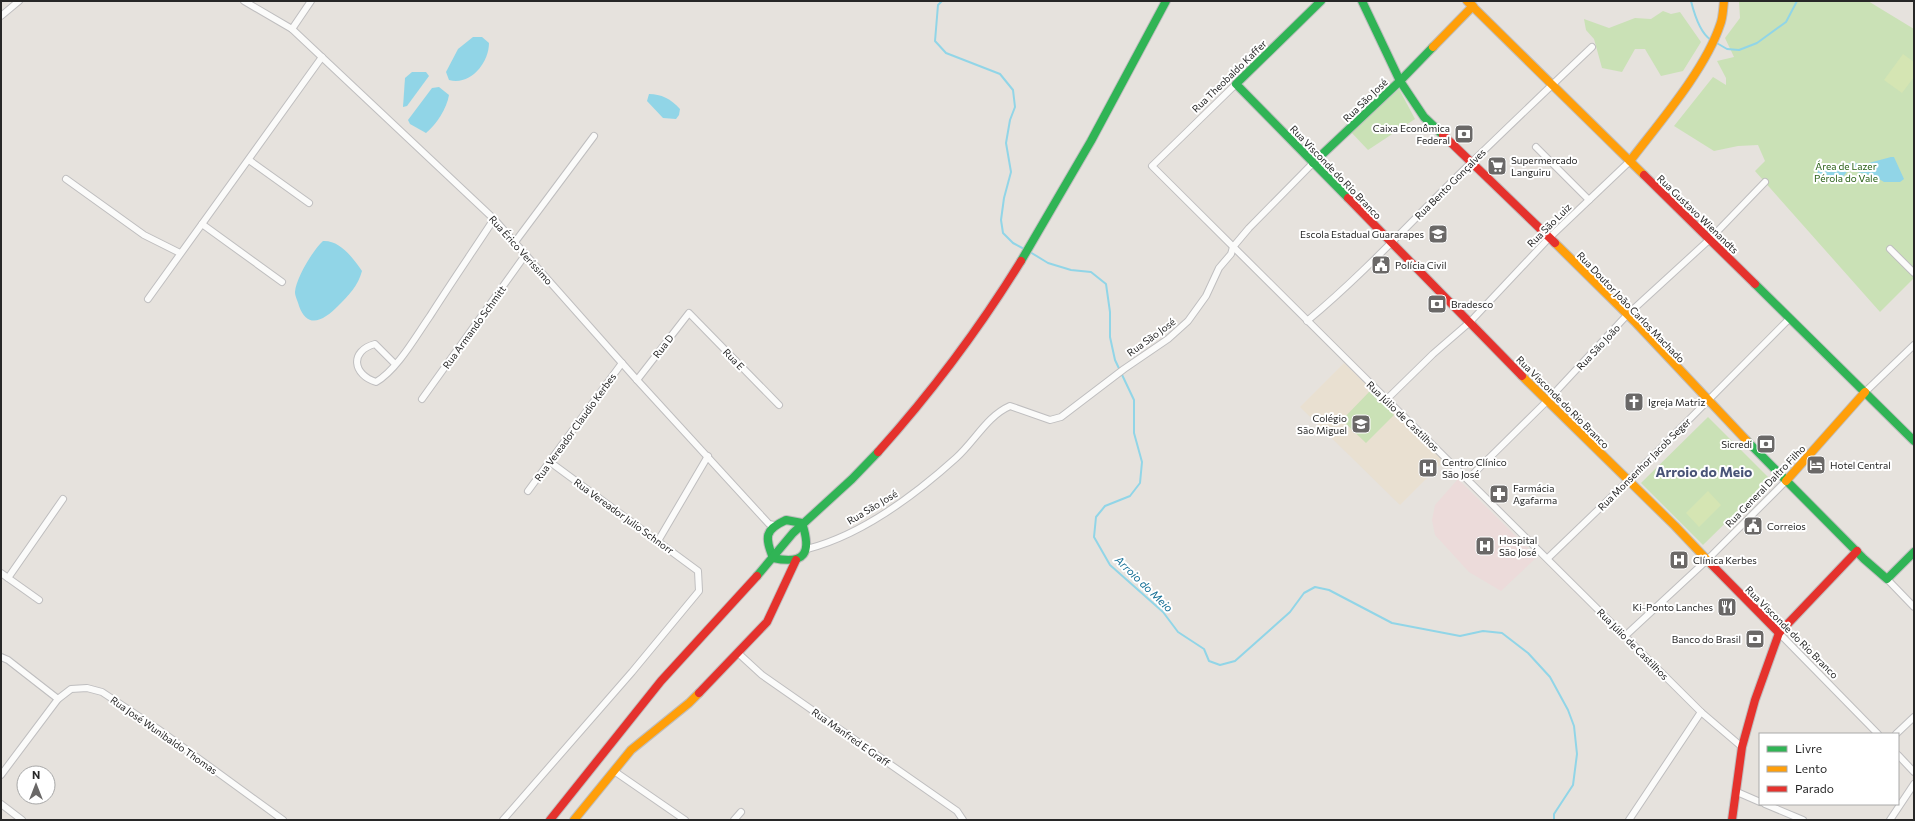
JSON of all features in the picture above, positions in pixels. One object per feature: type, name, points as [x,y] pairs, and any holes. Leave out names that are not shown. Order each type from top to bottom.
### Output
[{"type":"main road","points":[[550,820],[660,681],[773,558],[786,539],[862,468],[949,366],[1008,281],[1042,228],[1166,1]]},
{"type":"main road","name":"Rua Theobaldo Kaffer","points":[[1236,84],[1321,1]]},
{"type":"main road","name":"Rua Doutor João Carlos Machado","points":[[1362,1],[1400,81],[1424,116],[1627,315],[1786,481],[1887,579]]},
{"type":"main road","name":"Rua São Luiz","points":[[1630,161],[1676,100],[1710,50],[1721,24],[1724,1]]},
{"type":"main road","name":"Rua São José","points":[[1313,163],[1400,81],[1472,3]]},
{"type":"main road","name":"Rua Gustavo Wienandts","points":[[1472,3],[1552,85],[1914,441]]},
{"type":"main road","name":"Rua Visconde do Rio Branco","points":[[1236,84],[1547,401],[1675,526],[1779,633]]},
{"type":"main road","name":"Rua General Daltro Filho","points":[[1786,481],[1865,392]]},
{"type":"main road","points":[[773,558],[768,544],[768,534],[774,525],[786,520],[802,523]]},
{"type":"main road","points":[[773,558],[789,562],[803,556],[807,548],[808,541],[802,523]]},
{"type":"main road","points":[[1732,820],[1742,747],[1755,700],[1779,633],[1857,551]]},
{"type":"main road","points":[[1887,579],[1914,552]]},
{"type":"main road","points":[[574,820],[632,750],[689,703],[767,622],[796,560]]},
{"type":"street","points":[[1,16],[19,1]]},
{"type":"street","name":"Rua Érico Veríssimo","points":[[244,1],[292,29],[494,219],[637,380],[769,524],[774,525]]},
{"type":"street","points":[[292,29],[311,1]]},
{"type":"street","name":"Rua Bento Gonçalves","points":[[1307,321],[1329,303],[1392,243],[1472,162],[1592,47]]},
{"type":"street","points":[[148,299],[322,57]]},
{"type":"street","name":"Rua Theobaldo Kaffer","points":[[1152,166],[1236,84]]},
{"type":"street","points":[[515,242],[594,136]]},
{"type":"street","points":[[1536,147],[1588,200]]},
{"type":"street","points":[[249,160],[309,202]]},
{"type":"street","name":"Rua São Luiz","points":[[1386,400],[1433,354],[1470,322],[1549,238],[1630,161]]},
{"type":"street","name":"Rua São José","points":[[807,548],[827,544],[848,534],[877,518],[910,496],[957,457],[999,411],[1010,406],[1050,420],[1061,417],[1113,377],[1168,339],[1188,322],[1206,296],[1219,268],[1231,254],[1233,247],[1249,228],[1313,163]]},
{"type":"street","name":"Rua Júlio de Castilhos","points":[[1152,166],[1386,400],[1548,558],[1701,712],[1742,747]]},
{"type":"street","points":[[66,179],[144,236],[180,253]]},
{"type":"street","name":"Rua São João","points":[[1468,479],[1547,401],[1627,315],[1710,240],[1765,182]]},
{"type":"street","points":[[395,364],[375,344],[366,346],[357,356],[357,364],[362,374],[370,380],[376,382],[385,377],[410,346],[494,219]]},
{"type":"street","points":[[202,224],[282,282]]},
{"type":"street","points":[[1890,249],[1914,273]]},
{"type":"street","name":"Rua Armando Schmitt","points":[[422,399],[526,254]]},
{"type":"street","name":"Rua D","points":[[637,380],[689,313]]},
{"type":"street","name":"Rua E","points":[[689,313],[779,405]]},
{"type":"street","name":"Rua Monsenhor Jacob Seger","points":[[1548,558],[1628,481],[1790,318]]},
{"type":"street","name":"Rua General Daltro Filho","points":[[1865,392],[1914,346]]},
{"type":"street","name":"Rua Vereador Claudio Kerbes","points":[[528,491],[622,363]]},
{"type":"street","points":[[658,541],[708,456]]},
{"type":"street","name":"Rua Vereador Julio Schnorr","points":[[503,820],[632,672],[698,591],[698,572],[550,462]]},
{"type":"street","name":"Rua General Daltro Filho","points":[[1625,636],[1707,560],[1786,481]]},
{"type":"street","points":[[8,578],[63,499]]},
{"type":"street","points":[[1,573],[38,600]]},
{"type":"street","name":"Rua Doutor João Carlos Machado","points":[[1887,579],[1914,607]]},
{"type":"street","name":"Rua Visconde do Rio Branco","points":[[1779,633],[1877,733]]},
{"type":"street","name":"Rua Manfred E Graff","points":[[738,653],[762,675],[957,811],[963,820]]},
{"type":"street","points":[[1,657],[8,660],[58,699]]},
{"type":"street","name":"Rua José Wunibaldo Thomas","points":[[1,775],[58,699],[71,690],[87,688],[102,692],[158,729],[283,820]]},
{"type":"street","points":[[1629,820],[1701,712]]},
{"type":"street","points":[[1897,733],[1914,717]]},
{"type":"street","points":[[1899,756],[1914,772]]},
{"type":"street","points":[[614,771],[685,820]]},
{"type":"street","points":[[1890,820],[1914,784]]},
{"type":"street","points":[[1737,792],[1759,802]]},
{"type":"street","points":[[1,804],[22,820]]},
{"type":"street","points":[[1767,805],[1803,820]]},
{"type":"street","points":[[734,820],[741,812]]},
{"type":"shaded area","name":"Colégio São Miguel","points":[[1344,363],[1444,461],[1400,505],[1300,407]]},
{"type":"shaded area","name":"Hospital São José","points":[[1458,479],[1538,558],[1536,558],[1501,591],[1469,572],[1435,535],[1432,520],[1435,505]]},
{"type":"green space","name":"Área de Lazer Pérola do Vale","points":[[1739,1],[1868,1],[1914,29],[1914,278],[1880,312],[1755,171],[1765,161],[1758,145],[1738,146],[1714,151],[1674,126],[1713,77],[1726,85],[1726,78],[1717,61],[1734,57],[1725,38],[1740,18]]},
{"type":"green space","points":[[1663,11],[1671,14],[1680,12],[1701,42],[1683,71],[1661,76],[1645,49],[1635,49],[1622,72],[1602,68],[1594,39],[1586,30],[1584,19],[1609,28],[1635,18],[1651,19]]},
{"type":"green space","points":[[1903,54],[1914,62],[1914,77],[1902,93],[1884,80]]},
{"type":"green space","points":[[1399,89],[1415,119],[1368,150],[1351,132]]},
{"type":"green space","points":[[1370,391],[1394,415],[1366,443],[1342,420]]},
{"type":"green space","points":[[1708,417],[1770,479],[1703,545],[1641,483]]},
{"type":"green space","points":[[1708,491],[1721,505],[1699,527],[1686,513]]},
{"type":"water","points":[[473,37],[482,37],[489,43],[486,58],[477,71],[471,76],[464,80],[449,80],[446,72],[458,49]]},
{"type":"water","points":[[412,72],[426,72],[429,76],[407,106],[403,107],[405,78]]},
{"type":"water","points":[[439,87],[449,95],[448,100],[434,126],[426,133],[410,124],[408,120],[432,88]]},
{"type":"water","points":[[649,94],[662,96],[677,105],[680,109],[679,115],[676,119],[663,118],[647,101]]},
{"type":"water","points":[[1894,157],[1904,179],[1900,182],[1884,182],[1874,176],[1857,172],[1850,168],[1842,178],[1834,182],[1819,178],[1817,176],[1818,169],[1850,163],[1865,164]]},
{"type":"water","points":[[323,241],[335,243],[346,251],[362,271],[356,286],[338,306],[328,315],[317,320],[312,320],[303,314],[295,296],[295,292],[298,279]]},
{"type":"waterway","name":"Arroio do Meio","points":[[942,1],[938,5],[935,41],[946,53],[1000,74],[1013,90],[1015,107],[1010,120],[1006,143],[1011,172],[1004,198],[1001,220],[1003,233],[1013,243],[1026,250]]},
{"type":"waterway","points":[[1691,1],[1701,28],[1711,40]]},
{"type":"waterway","points":[[1715,42],[1727,49],[1739,50],[1757,43],[1786,22],[1797,1]]},
{"type":"waterway","name":"Arroio do Meio","points":[[1030,252],[1048,263],[1071,270],[1091,272],[1106,284],[1110,312],[1110,337],[1115,360],[1134,400],[1134,433],[1142,462],[1140,483],[1130,496],[1105,506],[1096,517],[1094,537],[1110,565],[1163,612],[1178,632],[1204,649],[1209,661],[1220,665],[1235,661],[1290,612],[1304,593],[1315,587],[1329,590],[1392,623],[1460,636],[1483,631],[1502,633],[1528,653],[1550,677],[1568,710],[1574,726],[1577,754],[1573,785],[1554,814],[1554,820]]},
{"type":"traffic: fast","points":[[1021,261],[1091,141],[1166,1]]},
{"type":"traffic: fast","points":[[1321,1],[1236,84],[1348,198]]},
{"type":"traffic: fast","points":[[1362,1],[1400,81],[1424,117],[1443,135]]},
{"type":"traffic: fast","points":[[1313,163],[1400,81],[1433,47]]},
{"type":"traffic: fast","points":[[1755,284],[1914,441]]},
{"type":"traffic: fast","points":[[1747,441],[1864,559],[1887,579],[1914,552]]},
{"type":"traffic: fast","points":[[757,576],[793,533],[852,479],[878,452]]},
{"type":"traffic: fast","points":[[786,520],[802,523],[805,533],[806,549],[799,558],[792,560],[773,558],[768,539],[770,531],[786,520]]},
{"type":"traffic: slow","points":[[1467,1],[1644,175]]},
{"type":"traffic: slow","points":[[1630,161],[1680,96],[1704,60],[1721,22],[1724,1]]},
{"type":"traffic: slow","points":[[1433,47],[1473,6]]},
{"type":"traffic: slow","points":[[1555,243],[1636,323],[1747,441]]},
{"type":"traffic: slow","points":[[1522,376],[1675,526],[1712,565]]},
{"type":"traffic: slow","points":[[1786,481],[1865,392]]},
{"type":"traffic: slow","points":[[574,820],[631,750],[689,703],[699,693]]},
{"type":"traffic: jam","points":[[1443,135],[1555,243]]},
{"type":"traffic: jam","points":[[1644,175],[1755,284]]},
{"type":"traffic: jam","points":[[1348,198],[1522,376]]},
{"type":"traffic: jam","points":[[878,452],[898,430],[954,360],[1021,261]]},
{"type":"traffic: jam","points":[[1732,820],[1742,747],[1755,700],[1779,633],[1857,551]]},
{"type":"traffic: jam","points":[[699,693],[767,622],[796,560]]},
{"type":"traffic: jam","points":[[1712,565],[1779,633]]},
{"type":"traffic: jam","points":[[550,820],[661,681],[757,576]]},
{"type":"place","name":"Caixa Econômica Federal","points":[[1464,134]]},
{"type":"place","name":"Supermercado Languiru","points":[[1497,166]]},
{"type":"place","name":"Escola Estadual Guararapes","points":[[1438,234]]},
{"type":"place","name":"Polícia Civil","points":[[1381,265]]},
{"type":"place","name":"Bradesco","points":[[1437,304]]},
{"type":"place","name":"Igreja Matriz","points":[[1634,402]]},
{"type":"place","name":"Colégio São Miguel","points":[[1361,424]]},
{"type":"place","name":"Sicredi","points":[[1766,444]]},
{"type":"place","name":"Hotel Central","points":[[1816,465]]},
{"type":"place","name":"Centro Clínico São José","points":[[1428,468]]},
{"type":"place","name":"Farmácia Agafarma","points":[[1499,494]]},
{"type":"place","name":"Correios","points":[[1753,526]]},
{"type":"place","name":"Hospital São José","points":[[1485,546]]},
{"type":"place","name":"Clínica Kerbes","points":[[1679,560]]},
{"type":"place","name":"Ki-Ponto Lanches","points":[[1727,607]]},
{"type":"place","name":"Banco do Brasil","points":[[1755,639]]},
{"type":"district","name":"Arroio do Meio","points":[[1704,472]]}]
